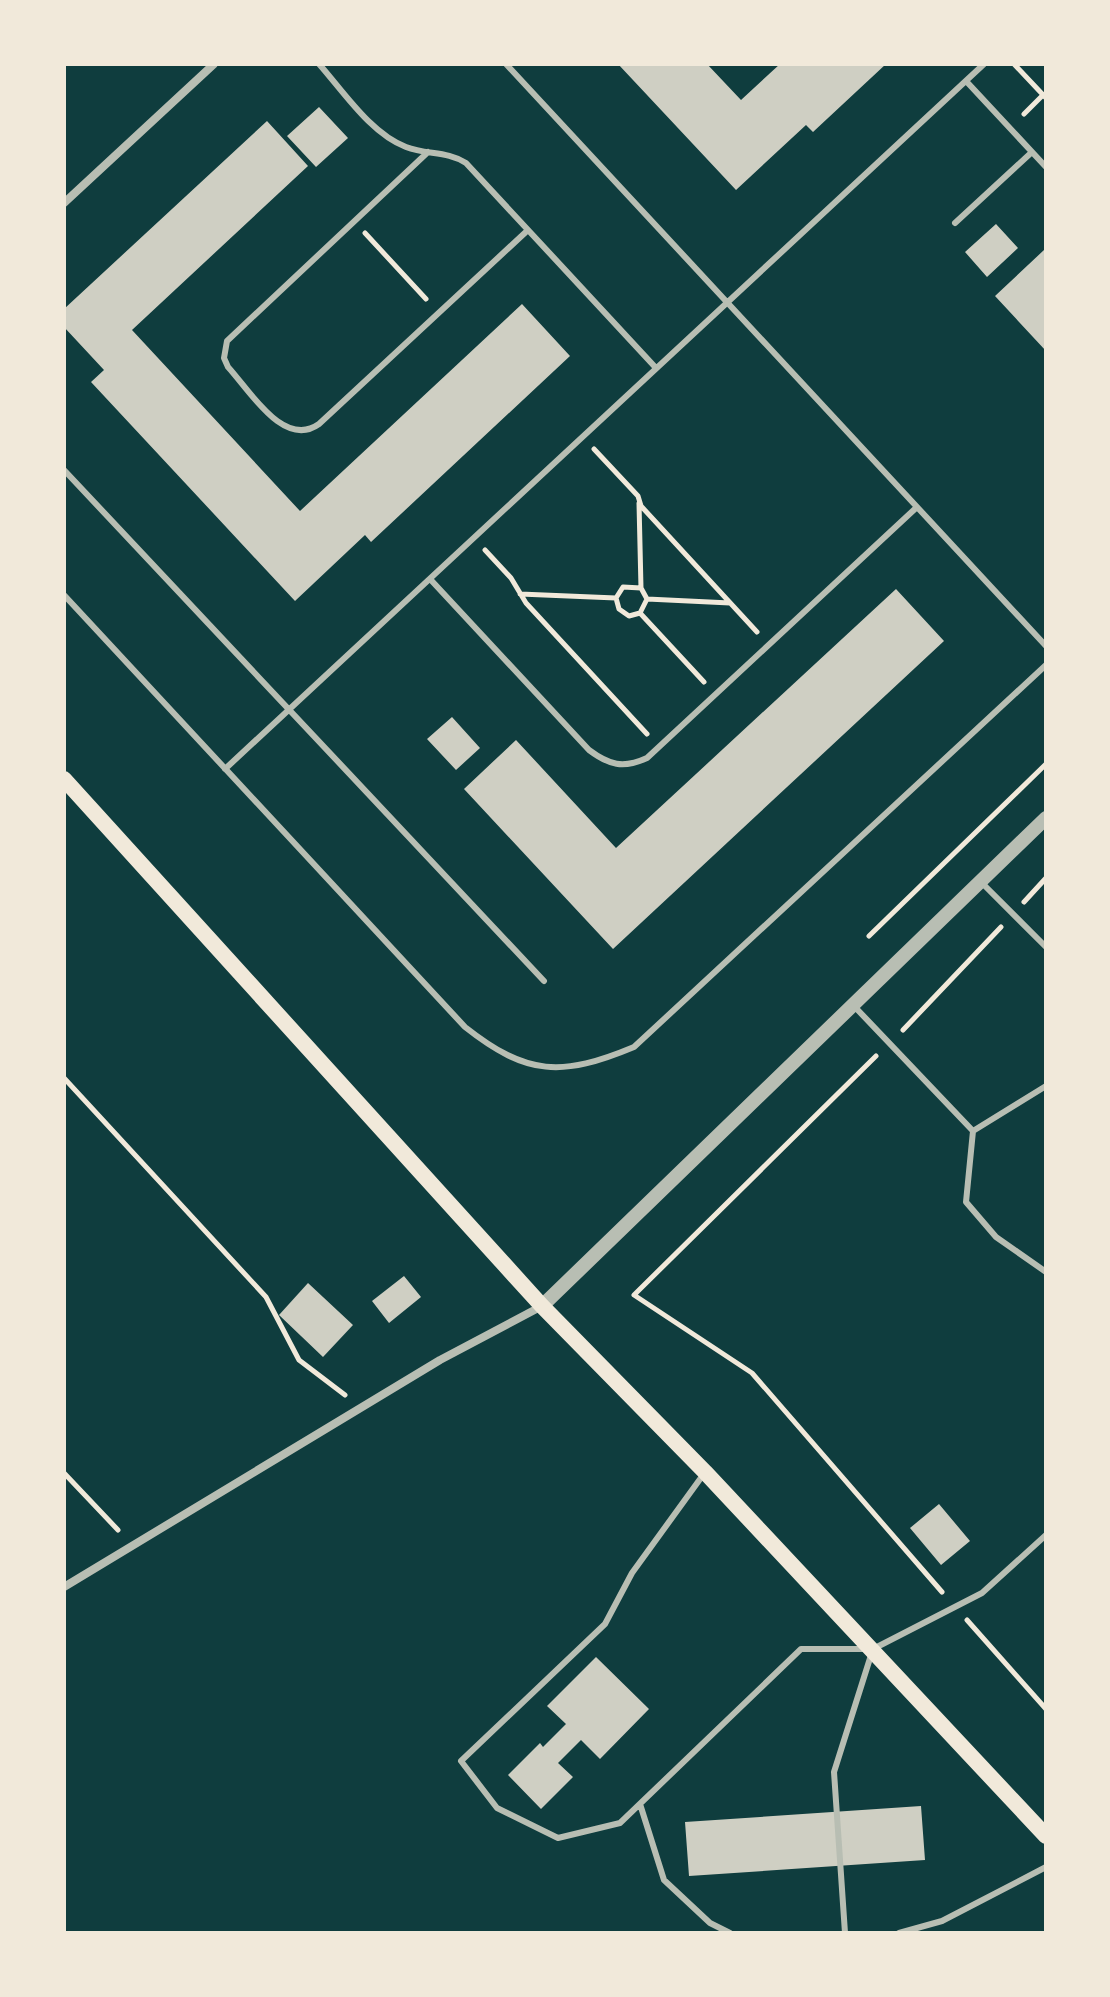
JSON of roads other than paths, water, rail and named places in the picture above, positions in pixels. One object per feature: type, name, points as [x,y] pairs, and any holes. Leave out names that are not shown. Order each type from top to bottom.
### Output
[{"type":"main road","points":[[64,779],[542,1306],[705,1472],[1046,1836]]},
{"type":"street","points":[[64,203],[214,64]]},
{"type":"street","points":[[64,1587],[440,1360],[542,1306],[1046,818]]},
{"type":"lane","points":[[319,64],[389,137],[405,147],[451,155],[466,163],[656,368]]},
{"type":"lane","points":[[506,64],[1046,646]]},
{"type":"lane","points":[[225,769],[984,64]]},
{"type":"lane","points":[[966,81],[1046,167]]},
{"type":"lane","points":[[428,152],[227,341],[224,358],[238,378],[285,428],[302,432],[311,429],[528,230]]},
{"type":"lane","points":[[955,223],[1032,152]]},
{"type":"lane","points":[[64,470],[544,981]]},
{"type":"lane","points":[[430,579],[596,756],[620,766],[632,765],[659,747],[917,507]]},
{"type":"lane","points":[[64,595],[465,1027],[493,1049],[527,1064],[559,1068],[589,1066],[634,1047],[1046,665]]},
{"type":"lane","points":[[980,881],[1046,947]]},
{"type":"lane","points":[[853,1005],[973,1131],[966,1202],[996,1237],[1046,1272]]},
{"type":"lane","points":[[973,1131],[1046,1086]]},
{"type":"lane","points":[[705,1472],[632,1573],[605,1624],[461,1761],[497,1808],[558,1838],[620,1823],[801,1649],[873,1649],[982,1593],[1046,1535]]},
{"type":"lane","points":[[845,1933],[834,1772],[873,1649]]},
{"type":"lane","points":[[640,1804],[664,1880],[710,1923],[730,1933]]},
{"type":"lane","points":[[899,1933],[942,1921],[1046,1867]]}]
